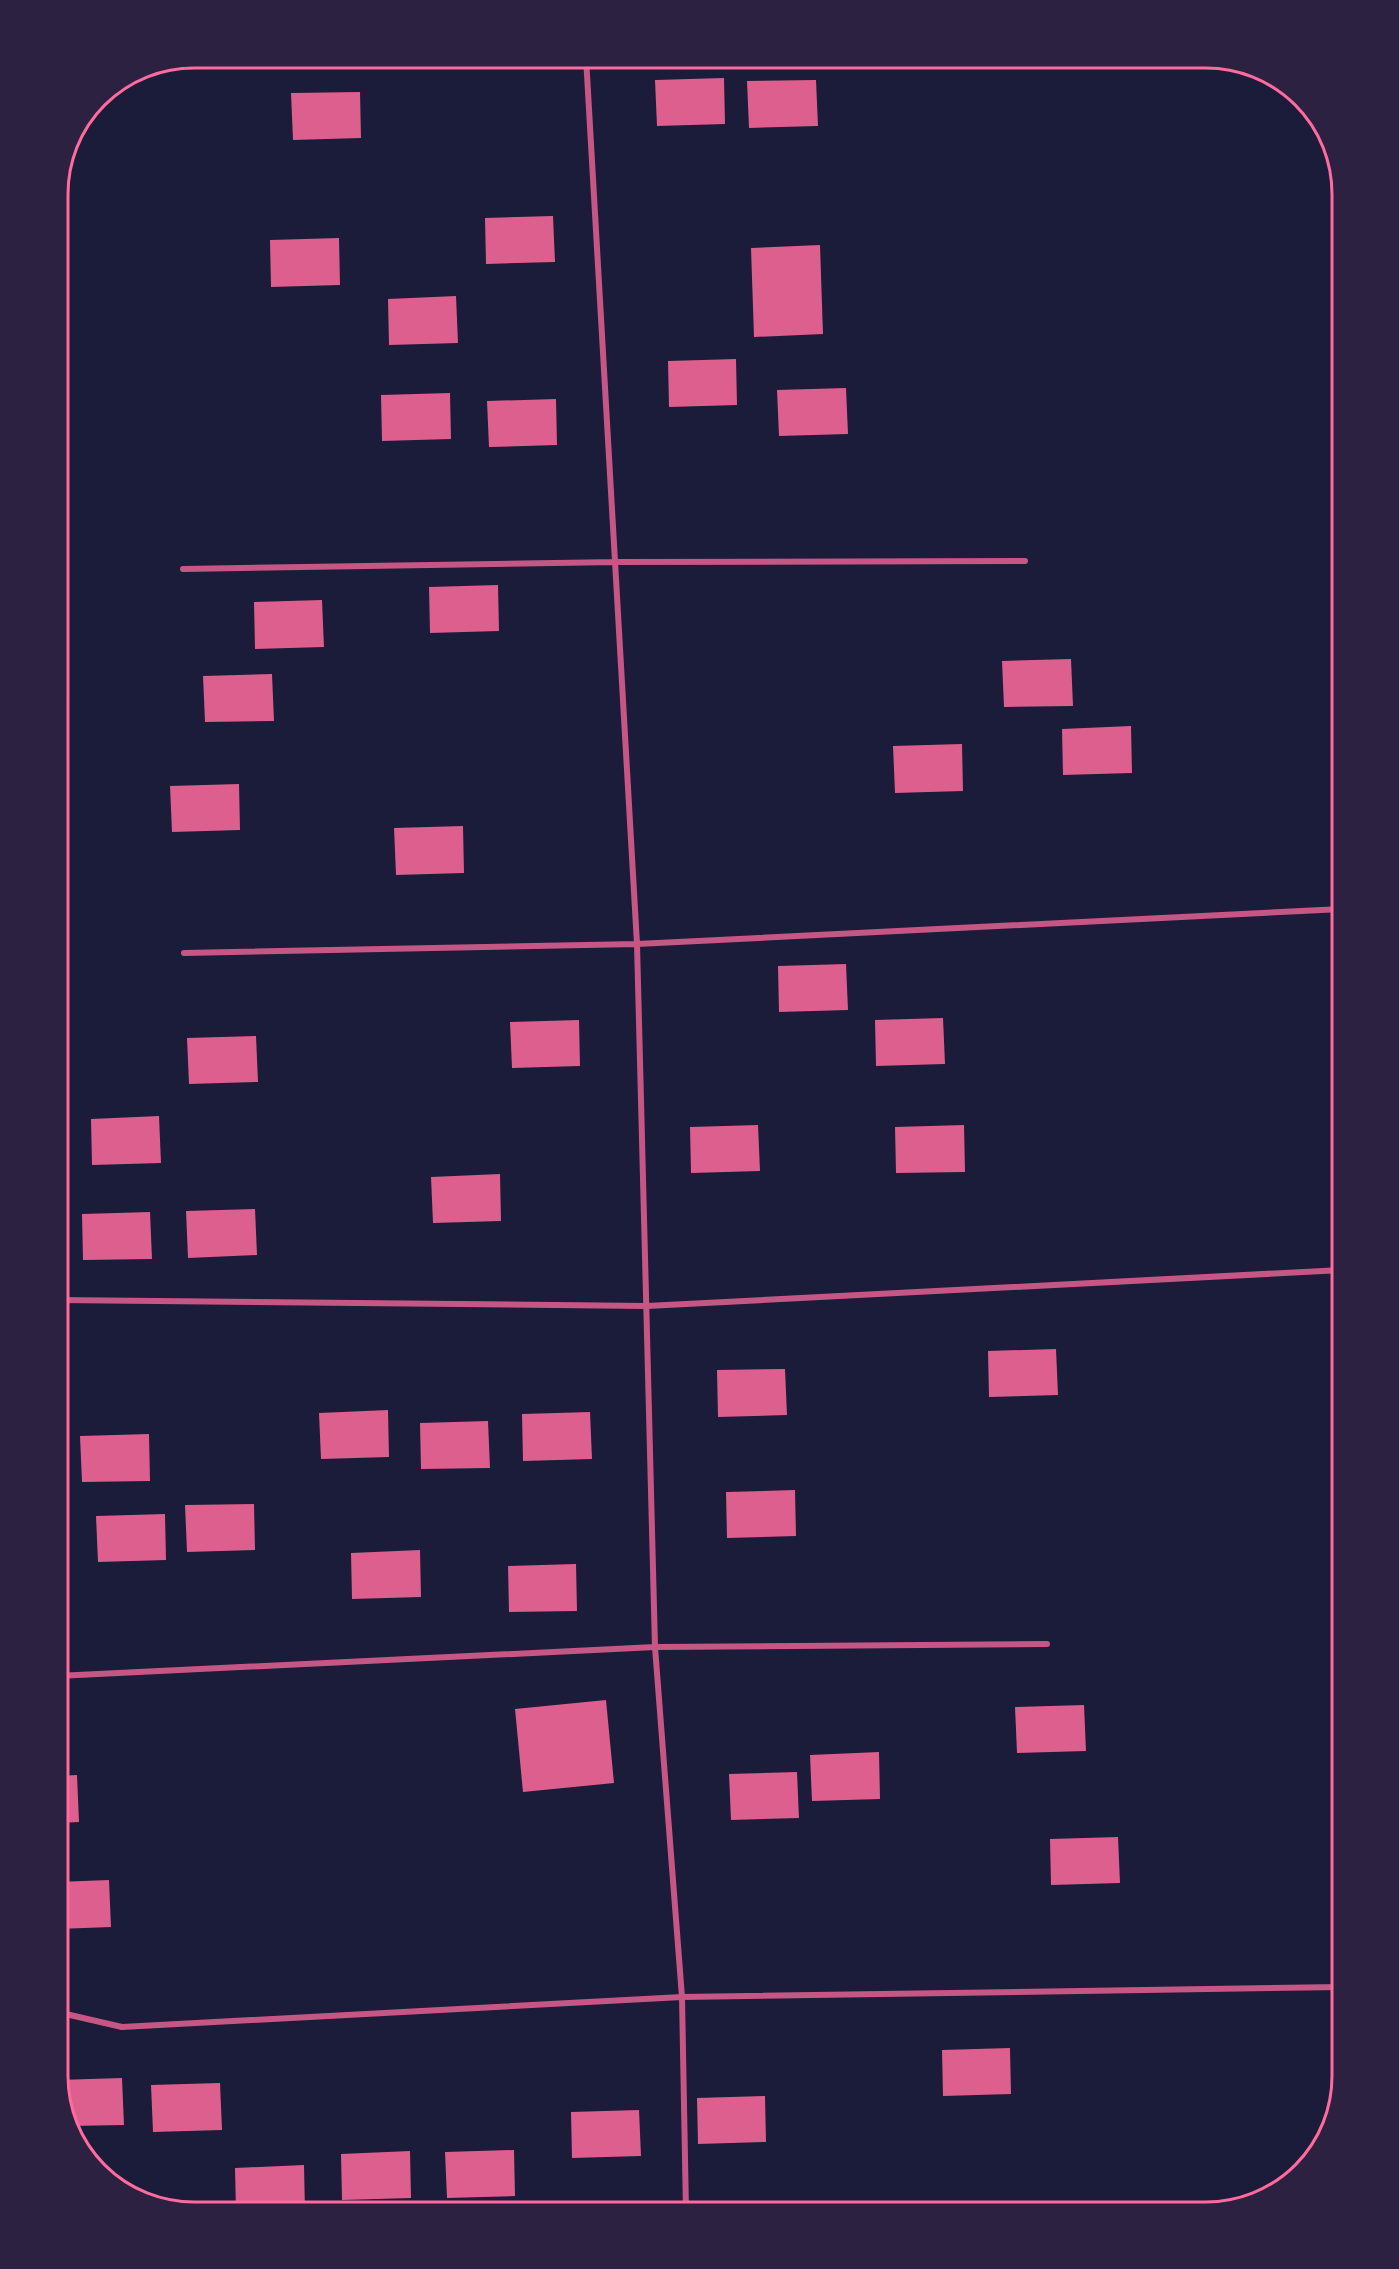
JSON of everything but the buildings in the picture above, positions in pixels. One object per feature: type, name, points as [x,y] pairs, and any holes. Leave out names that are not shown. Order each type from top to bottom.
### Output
[{"type":"street","points":[[587,68],[637,944],[655,1647],[682,1997],[686,2201]]},
{"type":"street","points":[[183,568],[616,562],[1025,561]]},
{"type":"street","points":[[184,953],[637,944],[1332,909]]},
{"type":"street","points":[[67,1300],[647,1306],[1332,1271]]},
{"type":"street","points":[[67,1676],[655,1647],[1047,1644]]},
{"type":"street","points":[[67,2014],[122,2027],[682,1997],[1332,1987]]}]
